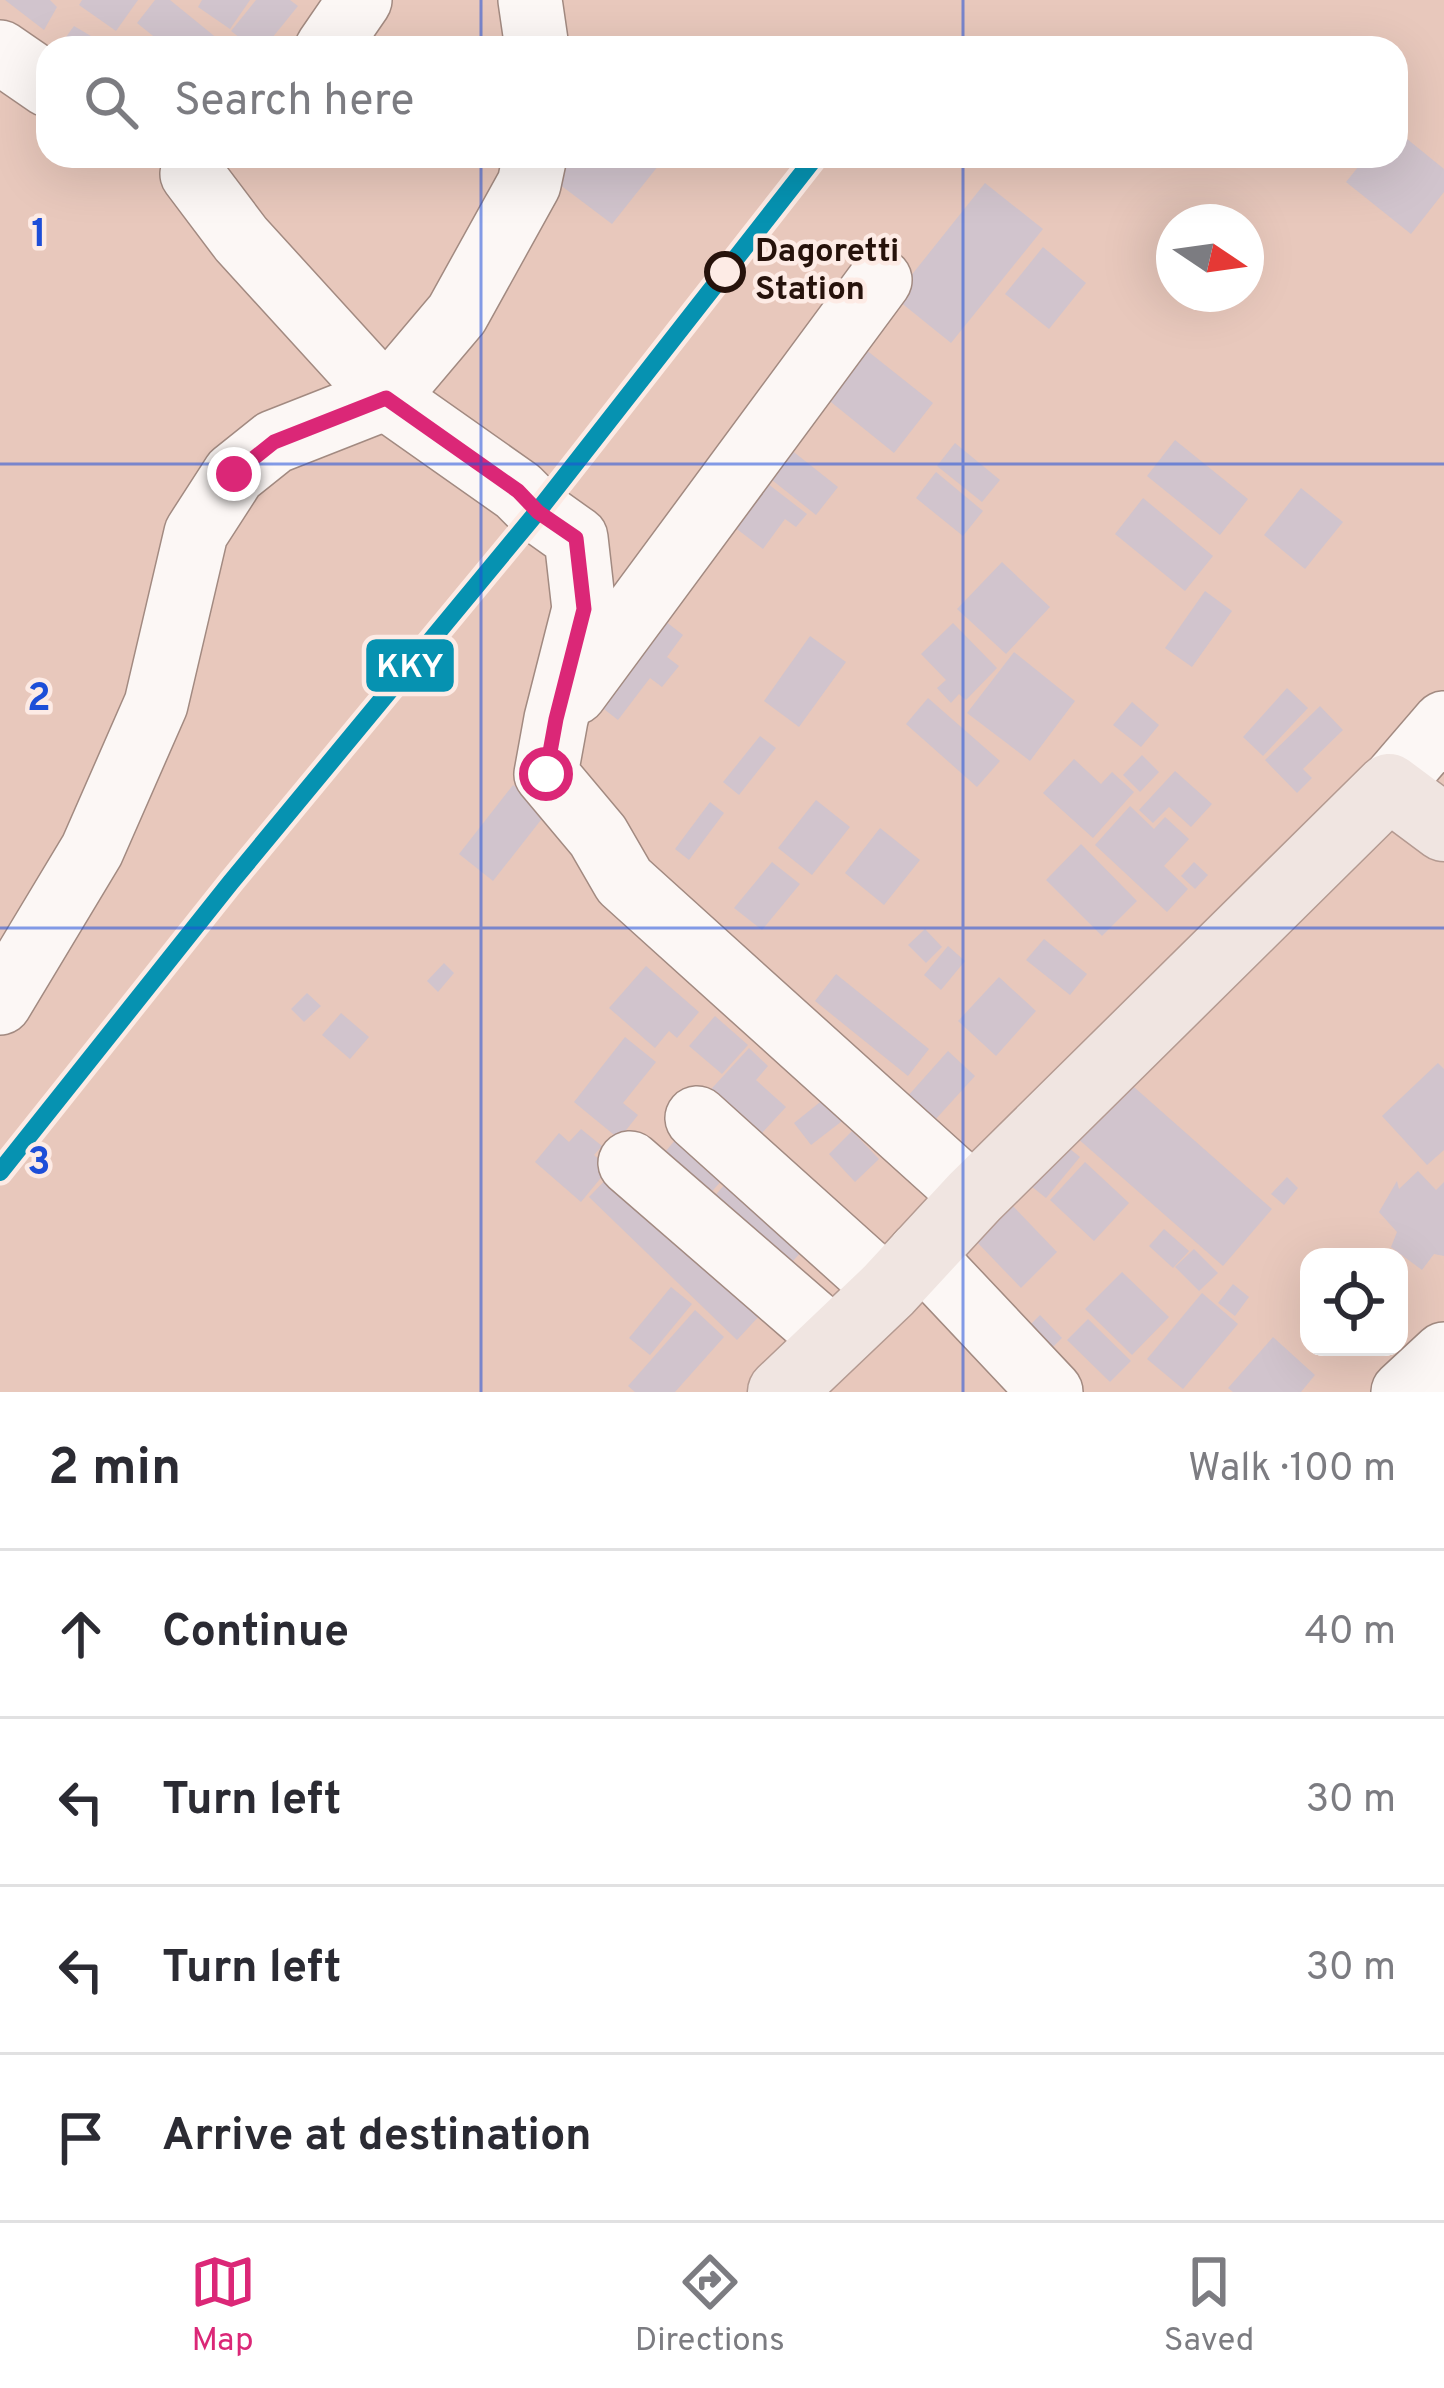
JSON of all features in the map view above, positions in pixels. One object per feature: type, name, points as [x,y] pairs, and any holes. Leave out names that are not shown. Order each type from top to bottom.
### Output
[{"type":"main road","points":[[781,1392],[1389,788],[1444,828]]},
{"type":"street","points":[[335,36],[360,0]]},
{"type":"street","points":[[530,0],[535,36]]},
{"type":"street","points":[[0,52],[36,77]]},
{"type":"street","points":[[201,168],[241,239],[386,398],[576,538],[584,609],[546,774],[598,836],[625,880],[974,1197]]},
{"type":"street","points":[[0,1003],[92,850],[156,704],[196,533],[234,474],[274,442],[386,398],[457,314],[529,184],[532,168]]},
{"type":"street","points":[[556,719],[880,280]]},
{"type":"street","points":[[1389,788],[1444,723]]},
{"type":"street","points":[[697,1118],[904,1272],[1051,1392]]},
{"type":"street","points":[[630,1163],[834,1340]]},
{"type":"street","points":[[1403,1392],[1444,1354]]},
{"type":"building","points":[[5,0],[50,0],[57,7],[44,30]]},
{"type":"building","points":[[82,0],[138,0],[116,31],[79,5]]},
{"type":"building","points":[[155,0],[170,0],[214,36],[153,36],[137,23]]},
{"type":"building","points":[[202,0],[250,0],[230,29],[198,7]]},
{"type":"building","points":[[256,0],[290,0],[298,6],[274,36],[237,36],[231,31]]},
{"type":"building","points":[[74,26],[91,36],[67,36]]},
{"type":"building","points":[[1408,140],[1444,169],[1444,192],[1411,234],[1346,182],[1357,168],[1408,168]]},
{"type":"building","points":[[565,168],[656,168],[612,224],[555,181]]},
{"type":"building","points":[[985,183],[1043,229],[951,343],[894,297]]},
{"type":"building","points":[[1043,247],[1086,283],[1049,329],[1005,294]]},
{"type":"building","points":[[865,349],[933,403],[894,453],[826,398]]},
{"type":"building","points":[[1175,440],[1248,499],[1220,535],[1147,476]]},
{"type":"building","points":[[955,443],[1000,480],[982,502],[937,466]]},
{"type":"building","points":[[790,449],[838,487],[816,515],[767,476]]},
{"type":"building","points":[[936,472],[983,511],[963,536],[916,498]]},
{"type":"building","points":[[754,473],[807,514],[796,527],[785,519],[763,549],[721,517]]},
{"type":"building","points":[[1301,488],[1343,522],[1305,569],[1264,535]]},
{"type":"building","points":[[1143,498],[1213,556],[1185,591],[1115,534]]},
{"type":"building","points":[[1002,562],[1050,607],[1006,654],[957,609]]},
{"type":"building","points":[[1205,591],[1232,611],[1192,667],[1165,648]]},
{"type":"building","points":[[651,610],[683,635],[667,657],[679,666],[662,687],[650,678],[618,720],[586,695]]},
{"type":"building","points":[[953,623],[997,668],[966,700],[959,694],[951,703],[937,688],[946,680],[921,654]]},
{"type":"building","points":[[810,636],[846,662],[799,727],[764,701]]},
{"type":"building","points":[[1014,652],[1075,701],[1030,761],[967,713]]},
{"type":"building","points":[[1287,688],[1308,708],[1263,756],[1243,737]]},
{"type":"building","points":[[928,698],[1000,761],[977,787],[906,724]]},
{"type":"building","points":[[1132,702],[1159,725],[1141,747],[1113,725]]},
{"type":"building","points":[[1320,706],[1343,730],[1303,769],[1312,778],[1297,793],[1265,760]]},
{"type":"building","points":[[760,736],[776,748],[739,795],[723,782]]},
{"type":"building","points":[[1142,755],[1159,772],[1140,792],[1123,775]]},
{"type":"building","points":[[1074,759],[1101,784],[1112,772],[1134,792],[1093,838],[1043,793]]},
{"type":"building","points":[[1175,771],[1212,804],[1191,827],[1169,807],[1153,823],[1139,810]]},
{"type":"building","points":[[513,785],[548,811],[493,881],[459,854]]},
{"type":"building","points":[[816,800],[850,827],[812,875],[778,848]]},
{"type":"building","points":[[710,802],[724,813],[689,860],[675,849]]},
{"type":"building","points":[[1130,806],[1154,829],[1165,817],[1189,839],[1164,866],[1188,889],[1167,912],[1095,845]]},
{"type":"building","points":[[880,828],[920,860],[884,905],[845,873]]},
{"type":"building","points":[[1081,844],[1137,901],[1102,936],[1046,880]]},
{"type":"building","points":[[772,862],[800,884],[762,930],[734,908]]},
{"type":"building","points":[[1194,862],[1208,875],[1195,889],[1181,876]]},
{"type":"building","points":[[925,929],[942,947],[926,963],[908,945]]},
{"type":"building","points":[[1044,939],[1087,974],[1070,995],[1026,960]]},
{"type":"building","points":[[948,946],[965,961],[941,990],[924,975]]},
{"type":"building","points":[[444,963],[454,973],[438,992],[427,981]]},
{"type":"building","points":[[646,966],[699,1012],[677,1038],[669,1031],[655,1048],[609,1008]]},
{"type":"building","points":[[836,974],[929,1049],[908,1076],[815,1001]]},
{"type":"building","points":[[999,977],[1036,1011],[996,1056],[958,1021]]},
{"type":"building","points":[[307,993],[321,1006],[304,1022],[291,1009]]},
{"type":"building","points":[[341,1013],[369,1037],[350,1059],[322,1035]]},
{"type":"building","points":[[715,1016],[748,1045],[722,1074],[689,1046]]},
{"type":"building","points":[[625,1037],[656,1062],[623,1103],[638,1115],[619,1139],[574,1102]]},
{"type":"building","points":[[749,1048],[768,1066],[756,1080],[786,1107],[752,1144],[703,1098]]},
{"type":"building","points":[[948,1051],[975,1076],[934,1121],[907,1097]]},
{"type":"building","points":[[1438,1063],[1444,1069],[1444,1150],[1427,1165],[1382,1116]]},
{"type":"building","points":[[1126,1080],[1272,1209],[1223,1266],[1076,1137]]},
{"type":"building","points":[[829,1095],[846,1118],[811,1145],[794,1123]]},
{"type":"building","points":[[581,1129],[602,1146],[594,1155],[609,1168],[581,1202],[535,1162],[559,1133],[569,1142]]},
{"type":"building","points":[[852,1131],[879,1159],[855,1182],[829,1154]]},
{"type":"building","points":[[1055,1137],[1080,1157],[1046,1198],[1021,1178]]},
{"type":"building","points":[[676,1139],[722,1180],[701,1204],[655,1164]]},
{"type":"building","points":[[1085,1162],[1129,1203],[1094,1241],[1050,1200]]},
{"type":"building","points":[[614,1171],[761,1314],[737,1340],[589,1197]]},
{"type":"building","points":[[1418,1171],[1436,1190],[1444,1182],[1444,1256],[1434,1254],[1422,1270],[1408,1260],[1408,1248],[1391,1247],[1397,1232],[1379,1212],[1397,1181],[1399,1189]]},
{"type":"building","points":[[1287,1177],[1298,1188],[1284,1205],[1271,1194]]},
{"type":"building","points":[[727,1182],[802,1251],[777,1279],[702,1210]]},
{"type":"building","points":[[1010,1203],[1057,1252],[1021,1288],[974,1239]]},
{"type":"building","points":[[1164,1229],[1189,1251],[1173,1268],[1149,1246]]},
{"type":"building","points":[[1194,1249],[1218,1273],[1199,1291],[1175,1267]]},
{"type":"building","points":[[1122,1272],[1169,1317],[1132,1355],[1085,1309]]},
{"type":"building","points":[[1233,1284],[1249,1297],[1235,1316],[1218,1303]]},
{"type":"building","points":[[671,1287],[692,1304],[650,1355],[629,1338]]},
{"type":"building","points":[[1202,1293],[1238,1324],[1183,1389],[1147,1359]]},
{"type":"building","points":[[695,1310],[724,1337],[675,1392],[635,1392],[628,1386]]},
{"type":"building","points":[[1040,1315],[1062,1338],[1036,1364],[1014,1341]]},
{"type":"building","points":[[1088,1319],[1131,1361],[1110,1382],[1067,1340]]},
{"type":"building","points":[[1273,1337],[1315,1375],[1301,1392],[1233,1392],[1228,1388]]},
{"type":"transit line","name":"KKY","points":[[0,1172],[231,882],[538,511],[807,168]]},
{"type":"place","name":"Dagoretti Station","points":[[725,272]]},
{"type":"route","points":[[234,474],[274,442],[386,398],[576,538],[584,609],[546,774]]}]
